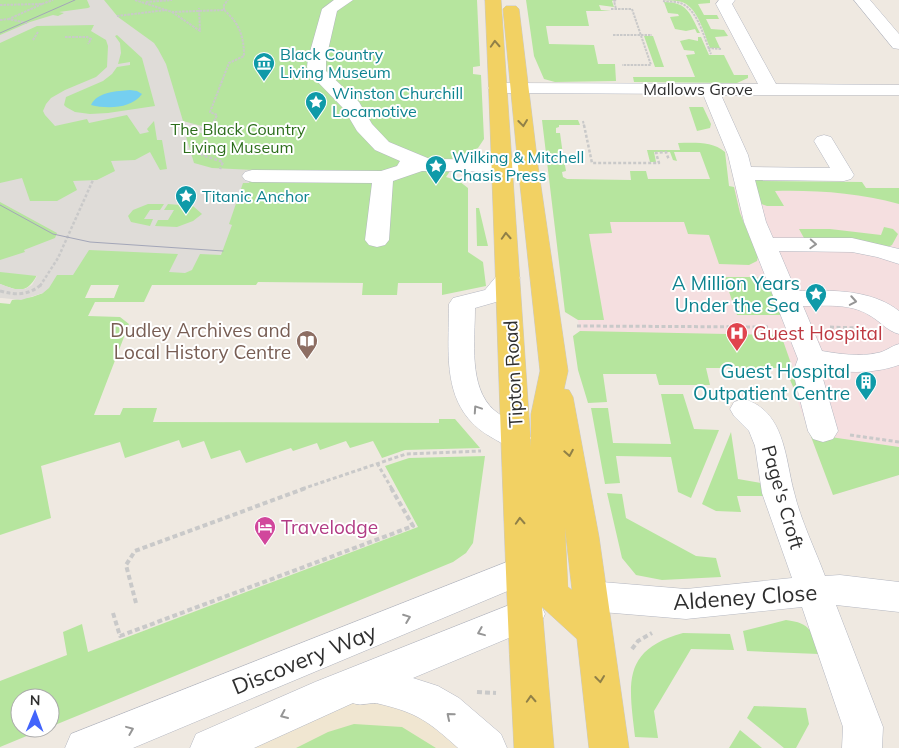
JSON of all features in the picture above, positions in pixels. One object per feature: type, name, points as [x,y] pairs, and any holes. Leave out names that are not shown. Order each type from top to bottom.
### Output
[{"type":"main road","name":"Tipton Road","points":[[493,0],[497,88],[515,166],[553,364],[583,537],[609,748]]},
{"type":"main road","name":"Tipton Road","points":[[511,0],[519,88],[508,278],[522,570],[539,603],[534,748]]},
{"type":"main road","points":[[553,364],[545,414],[539,603],[592,614]]},
{"type":"street","points":[[345,0],[330,9],[316,66],[321,77],[352,106],[364,126],[363,146],[374,156],[398,164],[515,166]]},
{"type":"street","points":[[727,0],[724,4],[770,89]]},
{"type":"street","points":[[862,0],[899,44]]},
{"type":"street","name":"Mallows Grove","points":[[497,88],[899,90]]},
{"type":"street","points":[[710,89],[738,156],[751,209],[812,359],[807,372],[823,431]]},
{"type":"street","points":[[742,174],[844,175],[824,141]]},
{"type":"street","points":[[252,176],[383,176],[424,164]]},
{"type":"street","points":[[377,240],[383,176]]},
{"type":"street","points":[[765,245],[808,243],[844,245],[894,255]]},
{"type":"street","points":[[508,278],[494,295],[462,304],[463,381],[468,396],[480,415],[516,438]]},
{"type":"street","points":[[787,299],[856,300],[891,316],[899,326]]},
{"type":"street","points":[[812,359],[872,363],[893,359],[899,353]]},
{"type":"street","name":"Page's Croft","points":[[744,409],[761,425],[770,446],[778,494],[869,741]]},
{"type":"street","name":"Discovery Way","points":[[85,748],[522,570]]},
{"type":"street","name":"Aldeney Close","points":[[592,614],[782,593],[840,590],[899,597]]},
{"type":"street","points":[[210,748],[539,603]]},
{"type":"street","points":[[313,656],[338,691]]},
{"type":"street","points":[[338,691],[377,685],[424,699],[444,711],[486,748]]},
{"type":"path","points":[[0,20],[9,19],[53,0]]},
{"type":"path","points":[[134,0],[172,12],[200,31],[199,10]]},
{"type":"path","points":[[143,2],[172,0]]},
{"type":"path","points":[[224,10],[224,5],[228,0]]},
{"type":"path","points":[[616,0],[614,1],[616,9]]},
{"type":"path","points":[[663,1],[681,3],[688,8],[711,54]]},
{"type":"path","points":[[0,5],[42,4]]},
{"type":"path","points":[[611,9],[632,9],[651,65],[622,65]]},
{"type":"path","points":[[117,16],[167,10]]},
{"type":"path","points":[[172,12],[224,10],[242,28],[245,42],[244,56],[229,64],[210,112],[217,115],[204,144],[202,155],[223,162],[220,169]]},
{"type":"path","points":[[9,19],[27,23]]},
{"type":"path","points":[[33,40],[38,32]]},
{"type":"path","points":[[613,35],[652,35]]},
{"type":"path","points":[[65,37],[86,37],[91,39],[88,44]]},
{"type":"path","points":[[583,121],[592,163],[659,163],[656,152],[666,152],[670,160]]},
{"type":"path","points":[[171,124],[208,130]]},
{"type":"path","points":[[0,291],[23,294],[33,292],[42,286],[93,180]]},
{"type":"path","points":[[574,326],[863,328]]},
{"type":"path","points":[[823,431],[899,442]]},
{"type":"path","points":[[136,603],[126,565],[135,551],[294,492],[406,454],[491,450]]},
{"type":"path","points":[[113,613],[120,636],[414,526],[377,463]]},
{"type":"shaded area","points":[[87,0],[104,0],[118,17],[154,43],[158,49],[166,64],[183,121],[209,128],[206,134],[184,130],[194,163],[212,168],[254,170],[249,183],[243,183],[229,224],[232,225],[221,255],[200,254],[192,270],[185,273],[169,272],[178,254],[89,250],[73,275],[57,275],[49,288],[43,293],[21,300],[0,298],[0,284],[14,289],[25,289],[32,285],[37,276],[0,272],[0,260],[25,252],[24,250],[55,238],[57,233],[0,202],[0,183],[22,178],[30,201],[57,201],[77,190],[73,181],[97,180],[115,171],[111,161],[135,160],[150,152],[160,170],[167,169],[162,140],[157,140],[154,121],[147,129],[149,132],[140,134],[127,115],[89,123],[87,119],[55,126],[45,115],[43,111],[51,98],[96,77],[107,67],[108,46],[106,40],[91,31],[94,25],[37,26],[0,43],[0,35],[30,22],[64,13],[59,12],[90,7]],"holes":[[[117,35],[142,58],[155,106],[90,114],[75,112],[66,107],[64,105],[66,97],[103,81],[117,67],[130,65],[130,62],[118,64],[121,53],[120,43],[115,36]],[[148,204],[164,204],[160,210],[150,210],[144,219],[153,219],[150,226],[131,222],[128,216],[133,210]],[[168,204],[193,206],[202,214],[193,221],[177,227],[155,226],[158,220],[168,220],[174,210],[164,210]]]},
{"type":"shaded area","name":"Guest Hospital","points":[[550,187],[899,188],[899,475],[833,495],[785,368],[757,368],[573,336],[580,331],[578,320],[565,312]]},
{"type":"shaded area","points":[[377,685],[487,748],[210,748]]},
{"type":"green space","name":"The Black Country Living Museum","points":[[0,0],[477,0],[480,66],[473,67],[473,74],[481,75],[484,139],[478,148],[461,155],[446,177],[459,181],[468,188],[468,252],[483,262],[486,286],[442,295],[442,283],[398,283],[397,295],[362,295],[363,283],[258,282],[256,285],[152,285],[144,302],[95,302],[88,316],[120,317],[129,324],[94,415],[120,415],[123,408],[157,408],[153,422],[439,423],[439,419],[455,419],[480,448],[405,450],[382,458],[373,441],[350,448],[346,441],[320,450],[317,443],[293,451],[291,448],[246,463],[240,450],[211,459],[204,441],[182,448],[179,440],[125,458],[120,442],[41,466],[51,518],[0,535],[0,303],[10,304],[12,300],[43,293],[37,275],[30,285],[22,289],[0,284]],"holes":[[[91,285],[119,285],[114,298],[85,298]]]},
{"type":"green space","points":[[526,0],[614,0],[612,1],[614,7],[599,5],[601,10],[611,11],[586,11],[589,26],[546,26],[549,44],[594,45],[598,64],[615,64],[616,81],[555,82],[544,79],[534,56]]},
{"type":"green space","points":[[663,0],[710,0],[710,3],[698,4],[704,15],[717,15],[719,19],[706,19],[711,29],[724,30],[728,36],[715,37],[720,48],[710,48],[700,22],[688,5],[680,1]]},
{"type":"green space","points":[[664,2],[678,4],[687,10],[700,33],[697,33],[695,29],[686,31],[675,29],[670,17],[679,16],[678,14],[668,13]]},
{"type":"green space","points":[[644,36],[653,36],[664,67],[655,67]]},
{"type":"green space","points":[[698,37],[701,37],[709,55],[724,55],[734,75],[748,75],[748,78],[737,83],[634,82],[633,77],[695,77],[686,55],[695,54],[694,51],[684,50],[680,41],[689,39],[698,41]]},
{"type":"green space","points":[[689,107],[703,107],[711,124],[710,128],[697,131]]},
{"type":"green space","points":[[542,120],[578,120],[580,125],[559,125],[556,128],[556,133],[560,133],[563,155],[560,155],[560,160],[564,160],[566,171],[562,172],[563,177],[567,179],[631,180],[630,171],[646,171],[648,179],[710,179],[700,152],[674,152],[677,161],[673,160],[670,152],[654,152],[656,162],[650,162],[647,150],[680,150],[678,143],[703,143],[720,148],[725,152],[729,186],[734,187],[740,213],[758,257],[757,261],[749,265],[719,264],[709,235],[688,234],[684,222],[610,222],[612,233],[589,234],[604,320],[578,320],[565,312]]},
{"type":"green space","points":[[762,178],[763,181],[862,182],[866,188],[899,188],[899,204],[837,193],[775,191],[784,206],[767,206],[759,203],[753,179]]},
{"type":"green space","points":[[476,208],[479,208],[488,246],[477,246]]},
{"type":"green space","points":[[884,227],[893,229],[898,234],[892,245],[888,247],[824,238],[804,238],[799,229],[830,229],[881,235]]},
{"type":"green space","points":[[724,277],[756,277],[767,281],[782,315],[737,315]]},
{"type":"green space","points":[[580,331],[781,335],[800,389],[794,389],[785,368],[706,368],[710,385],[659,385],[656,374],[603,374],[607,402],[588,403],[578,370],[573,336]]},
{"type":"green space","points":[[661,394],[683,394],[694,429],[719,430],[691,498],[678,492],[671,457],[616,456],[620,483],[605,484],[591,408],[608,408],[613,443],[671,444]]},
{"type":"green space","points":[[731,432],[738,479],[761,483],[763,496],[737,496],[741,512],[716,511],[702,504]]},
{"type":"green space","points":[[810,434],[899,447],[899,475],[833,495]]},
{"type":"green space","points":[[485,456],[473,543],[466,553],[453,562],[60,723],[60,688],[10,688],[10,738],[22,738],[0,747],[0,681],[67,655],[63,632],[82,624],[88,652],[418,527],[385,466],[409,458]]},
{"type":"green space","points":[[607,493],[622,494],[626,518],[696,556],[716,558],[721,577],[662,580],[636,575],[622,558]]},
{"type":"green space","points":[[786,620],[801,623],[810,630],[819,654],[747,651],[743,631]]},
{"type":"green space","points":[[683,633],[730,634],[734,650],[691,649],[654,711],[658,738],[635,737],[631,685],[639,659],[648,649],[663,640]]},
{"type":"green space","points":[[754,706],[806,708],[809,724],[796,748],[784,748],[747,718]]},
{"type":"green space","points":[[354,724],[402,727],[436,748],[296,748],[328,732]]},
{"type":"green space","points":[[740,730],[762,748],[729,748]]},
{"type":"water","points":[[130,90],[142,94],[132,103],[118,107],[91,105],[98,97],[103,95]]},
{"type":"tram line","points":[[0,33],[75,0]]},
{"type":"tram line","points":[[0,205],[53,234],[90,242],[223,251]]},
{"type":"place","name":"Black Country Living Museum","points":[[264,82]]},
{"type":"place","name":"Winston Churchill Locamotive","points":[[316,121]]},
{"type":"place","name":"Wilking & Mitchell Chasis Press","points":[[436,185]]},
{"type":"place","name":"Titanic Anchor","points":[[186,215]]},
{"type":"place","name":"A Million Years Under the Sea","points":[[816,313]]},
{"type":"place","name":"Guest Hospital","points":[[737,352]]},
{"type":"place","name":"Dudley Archives and Local History Centre","points":[[307,360]]},
{"type":"place","name":"Guest Hospital Outpatient Centre","points":[[866,401]]},
{"type":"place","name":"Travelodge","points":[[265,546]]}]
